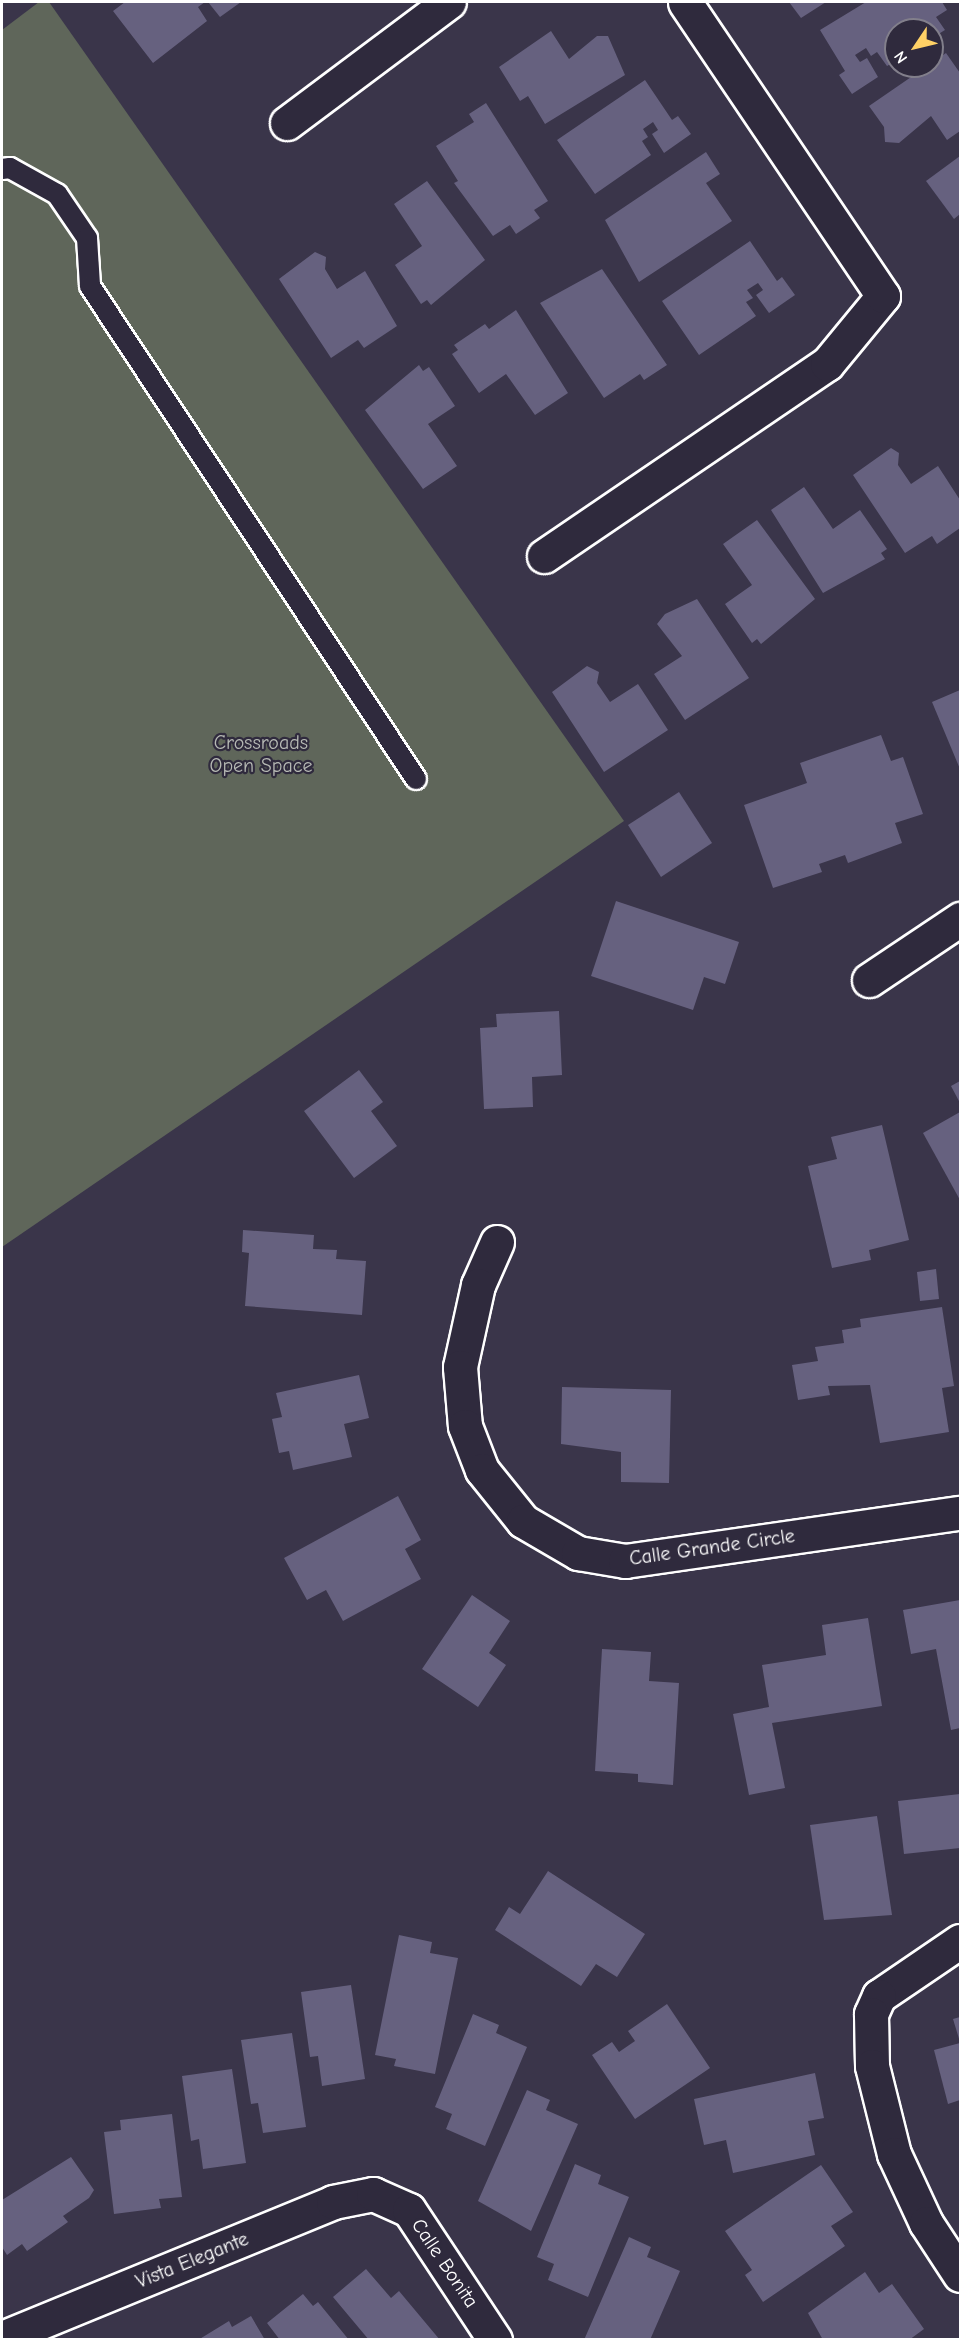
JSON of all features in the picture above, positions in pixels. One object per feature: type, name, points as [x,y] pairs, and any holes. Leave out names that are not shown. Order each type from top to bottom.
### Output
[{"type":"street","points":[[287,123],[449,2]]},
{"type":"street","points":[[544,556],[826,364],[883,296],[685,2]]},
{"type":"street","points":[[869,980],[960,918]]},
{"type":"street","name":"Calle Grande Circle","points":[[497,1242],[478,1285],[460,1367],[465,1426],[482,1470],[523,1521],[578,1554],[625,1562],[960,1513]]},
{"type":"street","points":[[960,1941],[879,1996],[871,2014],[872,2066],[894,2154],[926,2223],[960,2274]]},
{"type":"street","name":"Vista Elegante","points":[[2,2338],[333,2202],[386,2196]]},
{"type":"street","name":"Calle Bonita","points":[[386,2196],[410,2210],[495,2340]]},
{"type":"lane","points":[[2,170],[10,168],[57,194],[75,220],[87,238],[90,286],[416,779]]},
{"type":"green space","name":"Crossroads Open Space","points":[[39,2],[49,2],[624,821],[2,1247],[2,30]]},
{"type":"building","points":[[125,2],[205,2],[198,7],[207,21],[153,63],[113,11]]},
{"type":"building","points":[[208,2],[241,2],[220,17]]},
{"type":"building","points":[[789,2],[826,2],[801,18]]},
{"type":"building","points":[[866,2],[942,2],[947,10],[937,18],[884,18],[884,62],[877,52],[871,56],[866,48],[855,55],[860,62],[867,58],[878,77],[852,94],[839,75],[845,71],[820,30]]},
{"type":"building","points":[[551,31],[569,59],[597,36],[608,36],[625,75],[545,124],[528,96],[520,101],[499,67]]},
{"type":"building","points":[[946,53],[960,73],[960,131],[947,140],[931,116],[899,143],[885,142],[884,127],[869,106],[910,78],[944,78],[944,54]]},
{"type":"building","points":[[645,80],[672,120],[678,116],[691,134],[664,153],[652,134],[658,130],[653,122],[643,129],[648,137],[642,141],[651,155],[595,194],[557,140]]},
{"type":"building","points":[[486,103],[548,201],[534,210],[540,218],[516,234],[510,225],[493,236],[454,183],[458,181],[436,146],[474,122],[469,114]]},
{"type":"building","points":[[706,152],[720,174],[706,183],[732,221],[639,282],[605,220]]},
{"type":"building","points":[[960,156],[960,214],[954,219],[926,181]]},
{"type":"building","points":[[427,181],[485,260],[431,305],[427,300],[421,304],[395,265],[422,246],[394,204]]},
{"type":"building","points":[[750,241],[777,281],[782,277],[795,295],[769,313],[756,295],[763,290],[758,283],[747,290],[753,298],[746,302],[756,316],[699,355],[662,301]]},
{"type":"building","points":[[315,252],[326,257],[325,269],[337,289],[365,271],[397,326],[364,348],[358,340],[331,358],[279,279]]},
{"type":"building","points":[[602,269],[667,365],[644,380],[640,374],[604,398],[540,303]]},
{"type":"building","points":[[516,310],[568,393],[535,415],[506,374],[479,393],[452,354],[458,350],[454,345],[485,324],[489,329]]},
{"type":"building","points":[[419,365],[423,371],[429,367],[455,406],[428,424],[457,466],[423,489],[365,410]]},
{"type":"building","points":[[891,448],[899,453],[898,465],[911,484],[938,466],[960,500],[960,528],[937,544],[932,536],[905,553],[853,475]]},
{"type":"building","points":[[804,487],[833,529],[860,510],[887,549],[881,553],[885,559],[823,593],[771,510]]},
{"type":"building","points":[[757,520],[815,599],[761,644],[757,639],[752,643],[725,604],[752,585],[723,544]]},
{"type":"building","points":[[697,599],[749,678],[685,720],[654,674],[682,656],[657,624],[665,614]]},
{"type":"building","points":[[587,666],[599,672],[597,683],[610,702],[638,684],[668,730],[604,772],[552,692]]},
{"type":"building","points":[[960,690],[960,769],[932,702]]},
{"type":"building","points":[[881,735],[891,761],[903,757],[923,814],[895,823],[902,843],[848,863],[845,855],[819,864],[822,872],[773,888],[744,805],[807,783],[800,763]]},
{"type":"building","points":[[679,792],[712,843],[661,877],[628,825]]},
{"type":"building","points":[[616,901],[739,942],[725,984],[704,977],[693,1010],[591,976]]},
{"type":"building","points":[[559,1011],[562,1075],[532,1077],[533,1107],[484,1109],[480,1028],[497,1027],[496,1014]]},
{"type":"building","points":[[359,1070],[383,1102],[371,1111],[397,1146],[354,1178],[304,1111]]},
{"type":"building","points":[[960,1081],[960,1103],[951,1086]]},
{"type":"building","points":[[960,1112],[960,1200],[923,1133]]},
{"type":"building","points":[[882,1125],[909,1240],[869,1250],[871,1260],[832,1268],[808,1166],[837,1159],[831,1137]]},
{"type":"building","points":[[243,1230],[314,1235],[313,1249],[337,1250],[336,1259],[366,1261],[362,1315],[245,1306],[249,1253],[242,1252]]},
{"type":"building","points":[[936,1269],[939,1299],[920,1301],[917,1272]]},
{"type":"building","points":[[942,1307],[954,1386],[942,1388],[949,1432],[880,1443],[870,1385],[828,1386],[830,1395],[798,1400],[792,1365],[818,1361],[815,1347],[844,1343],[842,1330],[861,1327],[860,1319]]},
{"type":"building","points":[[359,1375],[369,1418],[344,1424],[352,1457],[293,1470],[289,1451],[279,1453],[272,1419],[282,1417],[276,1393]]},
{"type":"building","points":[[562,1387],[671,1390],[669,1483],[621,1482],[621,1452],[561,1444]]},
{"type":"building","points":[[398,1496],[421,1540],[405,1549],[421,1579],[343,1621],[326,1590],[307,1600],[284,1558]]},
{"type":"building","points":[[472,1595],[510,1621],[489,1653],[506,1665],[478,1707],[422,1669]]},
{"type":"building","points":[[960,1600],[960,1728],[951,1730],[936,1649],[911,1654],[903,1610]]},
{"type":"building","points":[[868,1618],[882,1706],[772,1723],[785,1788],[749,1795],[733,1714],[769,1707],[762,1665],[826,1655],[822,1625]]},
{"type":"building","points":[[602,1649],[651,1652],[649,1681],[679,1683],[673,1785],[638,1782],[638,1774],[595,1771]]},
{"type":"building","points":[[960,1794],[960,1848],[904,1854],[898,1801]]},
{"type":"building","points":[[877,1816],[892,1915],[824,1920],[810,1825]]},
{"type":"building","points":[[548,1871],[645,1934],[617,1977],[596,1964],[581,1986],[495,1930],[509,1907],[520,1914]]},
{"type":"building","points":[[399,1935],[432,1942],[430,1953],[458,1958],[435,2074],[394,2066],[396,2059],[375,2055]]},
{"type":"building","points":[[351,1985],[365,2079],[322,2086],[318,2056],[310,2057],[301,1992]]},
{"type":"building","points":[[667,2004],[710,2068],[635,2119],[592,2055],[612,2042],[619,2052],[635,2041],[628,2031]]},
{"type":"building","points":[[473,2014],[499,2025],[496,2033],[527,2047],[485,2146],[446,2129],[452,2114],[435,2107]]},
{"type":"building","points":[[960,2017],[960,2042],[953,2019]]},
{"type":"building","points":[[292,2033],[306,2127],[263,2133],[258,2103],[251,2104],[241,2040]]},
{"type":"building","points":[[960,2043],[960,2100],[948,2104],[934,2050]]},
{"type":"building","points":[[232,2069],[246,2163],[203,2169],[199,2139],[191,2141],[182,2076]]},
{"type":"building","points":[[815,2073],[824,2118],[808,2121],[815,2155],[733,2173],[726,2140],[704,2145],[694,2099]]},
{"type":"building","points":[[527,2090],[550,2100],[546,2110],[578,2124],[531,2231],[478,2201]]},
{"type":"building","points":[[172,2114],[182,2197],[159,2199],[161,2208],[114,2214],[104,2132],[121,2130],[120,2120]]},
{"type":"building","points":[[71,2157],[94,2190],[89,2198],[63,2216],[68,2222],[27,2251],[22,2244],[7,2255],[2,2247],[2,2200]]},
{"type":"building","points":[[575,2164],[601,2175],[598,2184],[629,2197],[588,2297],[548,2280],[554,2264],[537,2257]]},
{"type":"building","points":[[821,2165],[853,2212],[831,2226],[845,2246],[763,2302],[745,2275],[752,2270],[725,2231]]},
{"type":"building","points":[[629,2237],[651,2247],[647,2257],[680,2271],[650,2340],[584,2340]]},
{"type":"building","points":[[366,2269],[391,2298],[399,2291],[440,2340],[369,2340],[333,2297]]},
{"type":"building","points":[[865,2272],[879,2293],[892,2284],[924,2329],[909,2340],[823,2340],[808,2313]]},
{"type":"building","points":[[303,2294],[313,2306],[318,2302],[349,2340],[280,2340],[267,2323]]},
{"type":"building","points":[[251,2316],[265,2340],[198,2340],[229,2321],[232,2327]]}]
